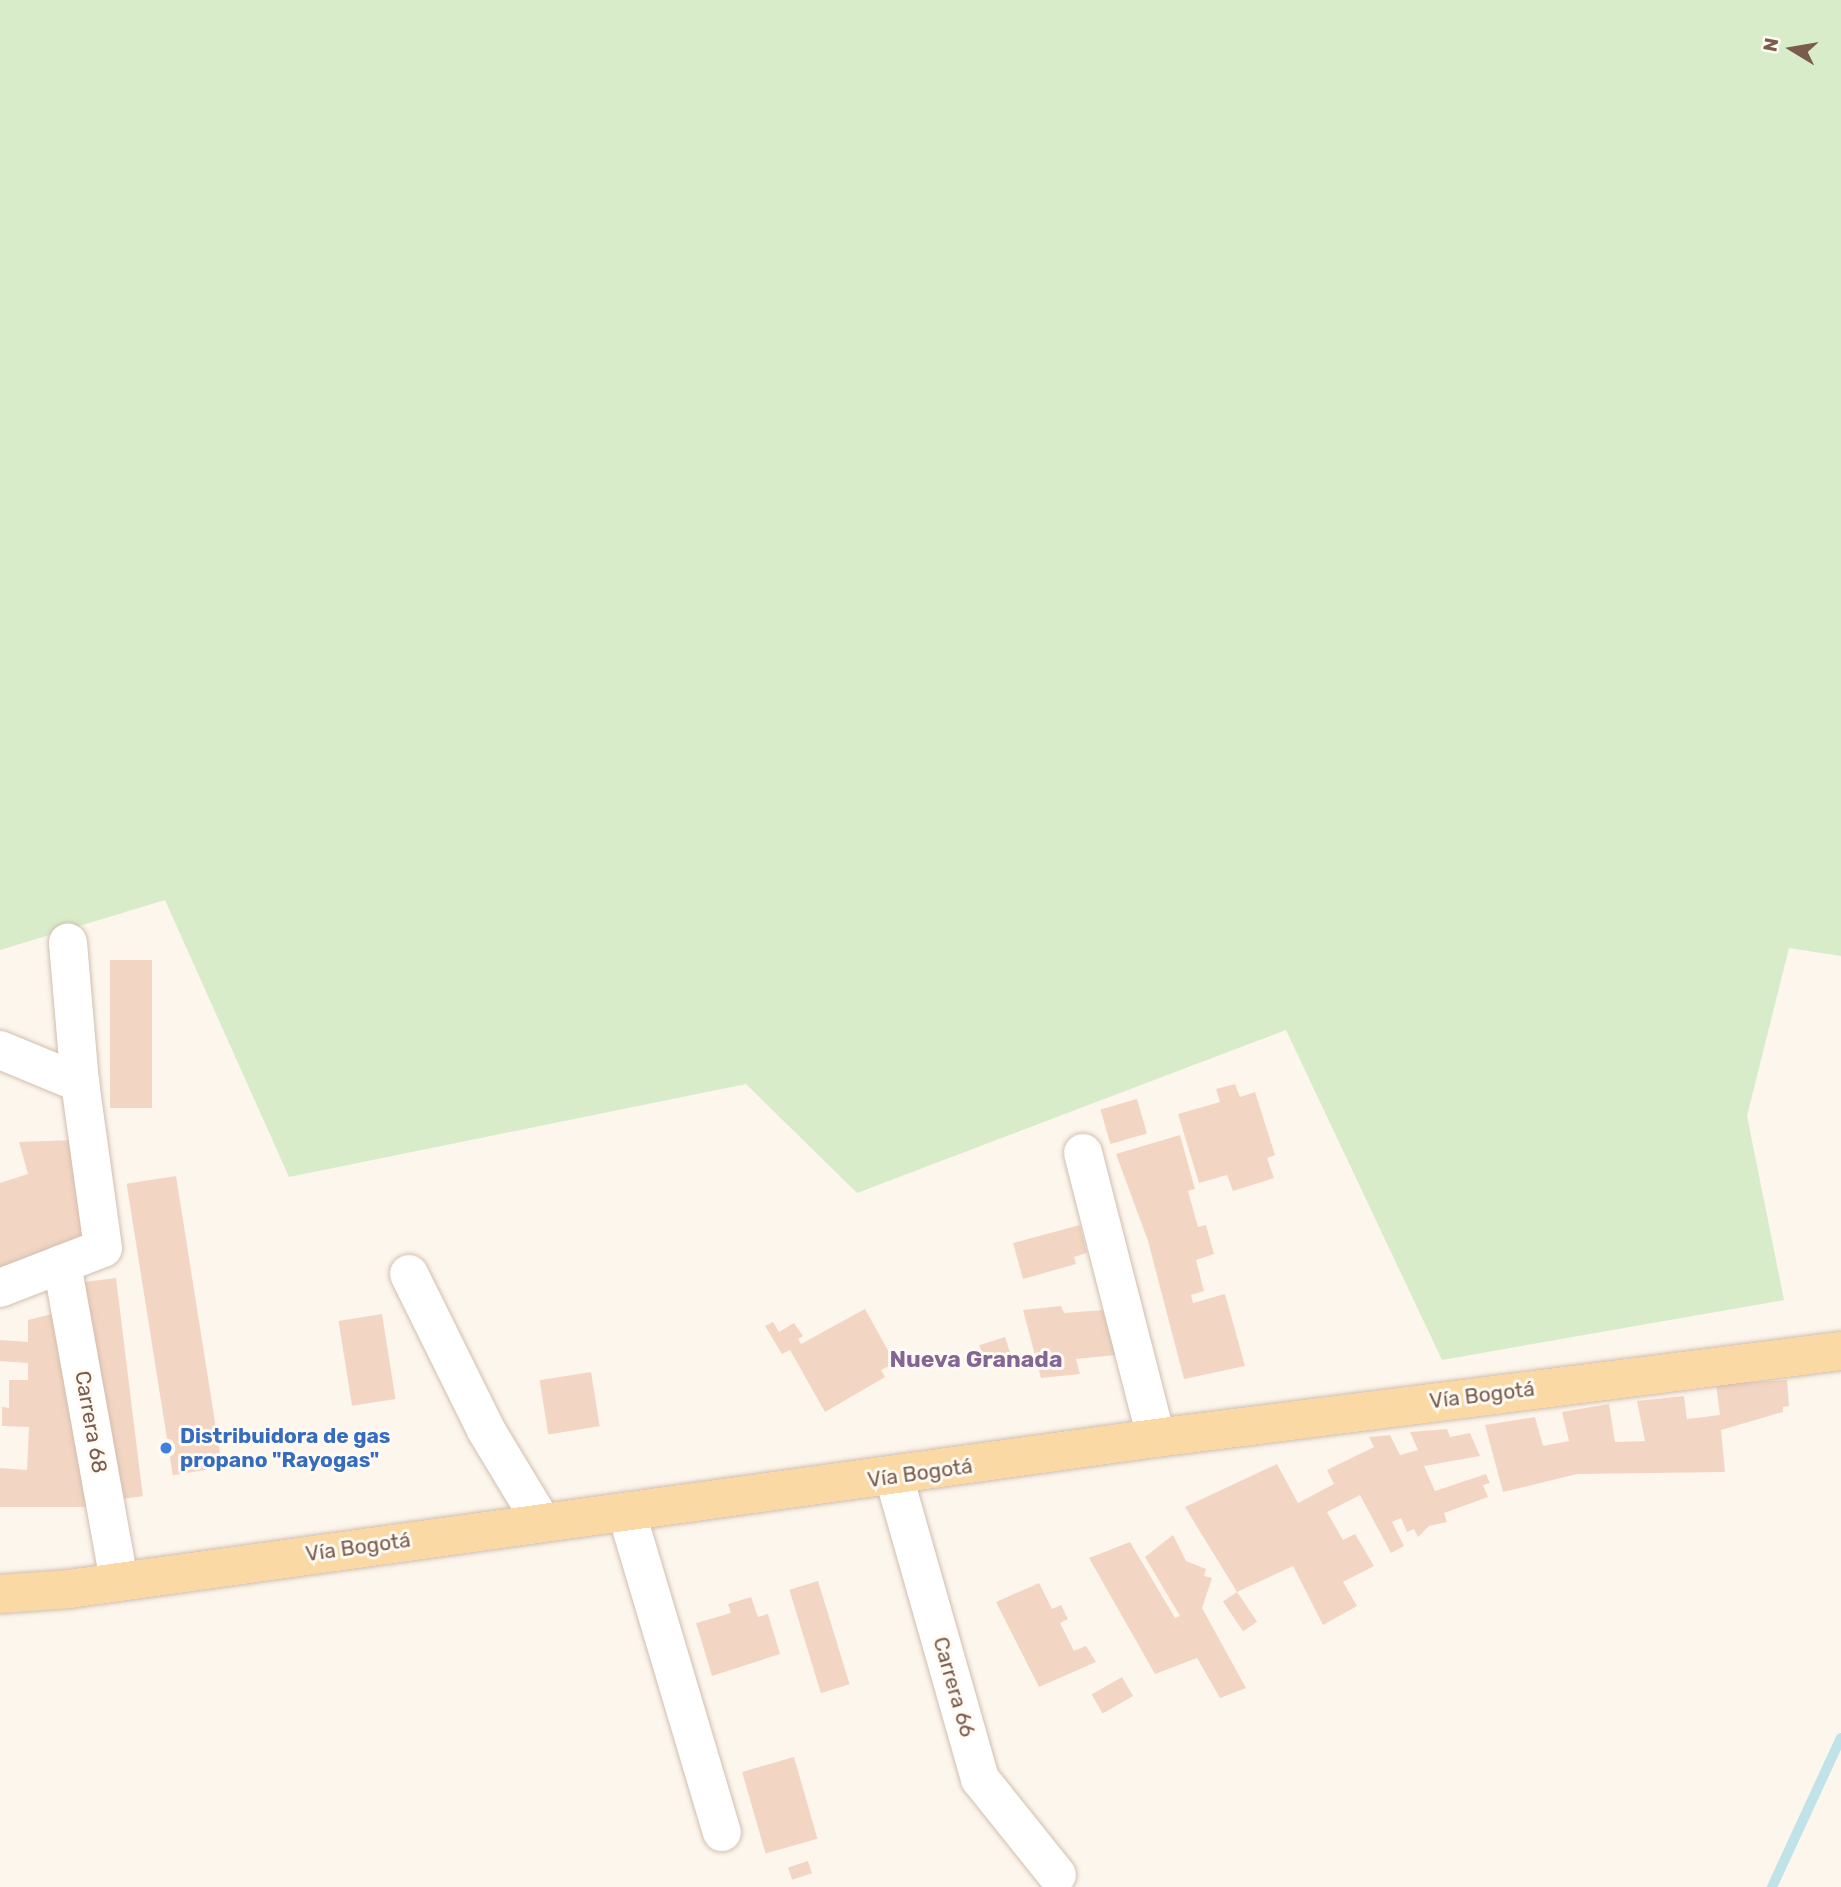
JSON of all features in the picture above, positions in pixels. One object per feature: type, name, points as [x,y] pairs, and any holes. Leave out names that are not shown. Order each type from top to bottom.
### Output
[{"type":"main road","name":"Vía Bogotá","points":[[0,1594],[119,1581],[541,1521],[627,1514],[1156,1438],[1841,1351]]},
{"type":"street","points":[[0,1288],[103,1248],[80,1083],[68,943]]},
{"type":"street","points":[[0,1050],[80,1083]]},
{"type":"street","points":[[1083,1153],[1156,1438]]},
{"type":"street","name":"Carrera 68","points":[[62,1264],[119,1581]]},
{"type":"street","points":[[409,1274],[486,1430],[541,1521]]},
{"type":"street","name":"Carrera 66","points":[[894,1477],[980,1779],[1057,1875]]},
{"type":"street","points":[[627,1514],[722,1832]]},
{"type":"green space","points":[[0,0],[1841,0],[1841,956],[1789,948],[1747,1116],[1784,1300],[1442,1360],[1286,1030],[857,1193],[746,1084],[289,1177],[165,900],[0,950]]},
{"type":"building","points":[[110,960],[152,960],[152,1108],[110,1108]]},
{"type":"building","points":[[1235,1084],[1240,1097],[1255,1092],[1275,1155],[1267,1158],[1274,1178],[1233,1191],[1227,1175],[1199,1183],[1178,1114],[1220,1102],[1216,1089]]},
{"type":"building","points":[[1137,1099],[1147,1134],[1110,1144],[1100,1109]]},
{"type":"building","points":[[1180,1135],[1195,1189],[1188,1191],[1198,1227],[1206,1225],[1214,1254],[1196,1260],[1204,1291],[1191,1295],[1193,1303],[1225,1294],[1245,1366],[1184,1379],[1148,1241],[1116,1154]]},
{"type":"building","points":[[73,1140],[99,1246],[0,1278],[0,1183],[28,1174],[19,1142]]},
{"type":"building","points":[[176,1176],[222,1467],[173,1475],[127,1184]]},
{"type":"building","points":[[1080,1225],[1087,1253],[1074,1257],[1076,1264],[1023,1279],[1013,1243]]},
{"type":"building","points":[[116,1278],[143,1496],[107,1501],[80,1282]]},
{"type":"building","points":[[1061,1306],[1064,1313],[1103,1310],[1116,1355],[1076,1359],[1080,1374],[1041,1378],[1023,1310]]},
{"type":"building","points":[[865,1309],[895,1363],[881,1370],[885,1377],[825,1412],[790,1350],[782,1354],[765,1326],[773,1322],[779,1332],[794,1323],[803,1336],[798,1339],[801,1344]]},
{"type":"building","points":[[56,1313],[86,1507],[0,1507],[0,1468],[27,1470],[29,1427],[2,1426],[2,1407],[9,1408],[9,1380],[28,1380],[28,1363],[0,1361],[0,1340],[28,1342],[28,1320]]},
{"type":"building","points":[[382,1314],[395,1399],[352,1406],[339,1321]]},
{"type":"building","points":[[1005,1337],[1012,1359],[986,1367],[979,1345]]},
{"type":"building","points":[[591,1372],[600,1426],[548,1434],[540,1380]]},
{"type":"building","points":[[1787,1380],[1789,1406],[1783,1407],[1783,1412],[1721,1430],[1725,1472],[1577,1474],[1503,1492],[1485,1425],[1535,1417],[1543,1446],[1569,1441],[1562,1412],[1609,1404],[1615,1442],[1645,1441],[1637,1401],[1684,1396],[1687,1419],[1720,1415],[1716,1384]]},
{"type":"building","points":[[1447,1429],[1450,1437],[1470,1433],[1480,1456],[1424,1466],[1435,1491],[1486,1474],[1490,1483],[1483,1485],[1488,1497],[1444,1513],[1447,1522],[1429,1526],[1418,1537],[1414,1529],[1407,1532],[1401,1518],[1392,1522],[1404,1546],[1391,1553],[1360,1495],[1327,1512],[1343,1540],[1355,1534],[1374,1566],[1343,1582],[1357,1606],[1323,1625],[1293,1566],[1237,1592],[1185,1507],[1277,1464],[1298,1503],[1334,1484],[1327,1470],[1374,1447],[1369,1437],[1390,1435],[1400,1455],[1418,1450],[1410,1432]]},
{"type":"building","points":[[1173,1535],[1186,1561],[1206,1569],[1204,1576],[1212,1578],[1202,1608],[1246,1688],[1220,1698],[1197,1658],[1155,1674],[1089,1558],[1130,1542],[1175,1618],[1180,1616],[1145,1557]]},
{"type":"building","points":[[818,1581],[850,1684],[821,1693],[789,1590]]},
{"type":"building","points":[[1039,1583],[1052,1609],[1061,1605],[1068,1619],[1060,1623],[1074,1651],[1086,1646],[1096,1662],[1039,1687],[996,1602]]},
{"type":"building","points":[[1237,1592],[1257,1622],[1243,1631],[1223,1602]]},
{"type":"building","points":[[751,1597],[758,1617],[768,1614],[780,1654],[712,1676],[696,1623],[731,1613],[728,1604]]},
{"type":"building","points":[[1122,1677],[1133,1696],[1103,1714],[1092,1694]]},
{"type":"building","points":[[794,1757],[817,1839],[766,1854],[742,1772]]},
{"type":"building","points":[[808,1861],[812,1873],[792,1880],[788,1867]]},
{"type":"waterway","points":[[1772,1887],[1841,1738]]},
{"type":"place","name":"Distribuidora de gas propano \"Rayogas\"","points":[[166,1448]]},
{"type":"district","name":"Nueva Granada","points":[[976,1359]]}]
